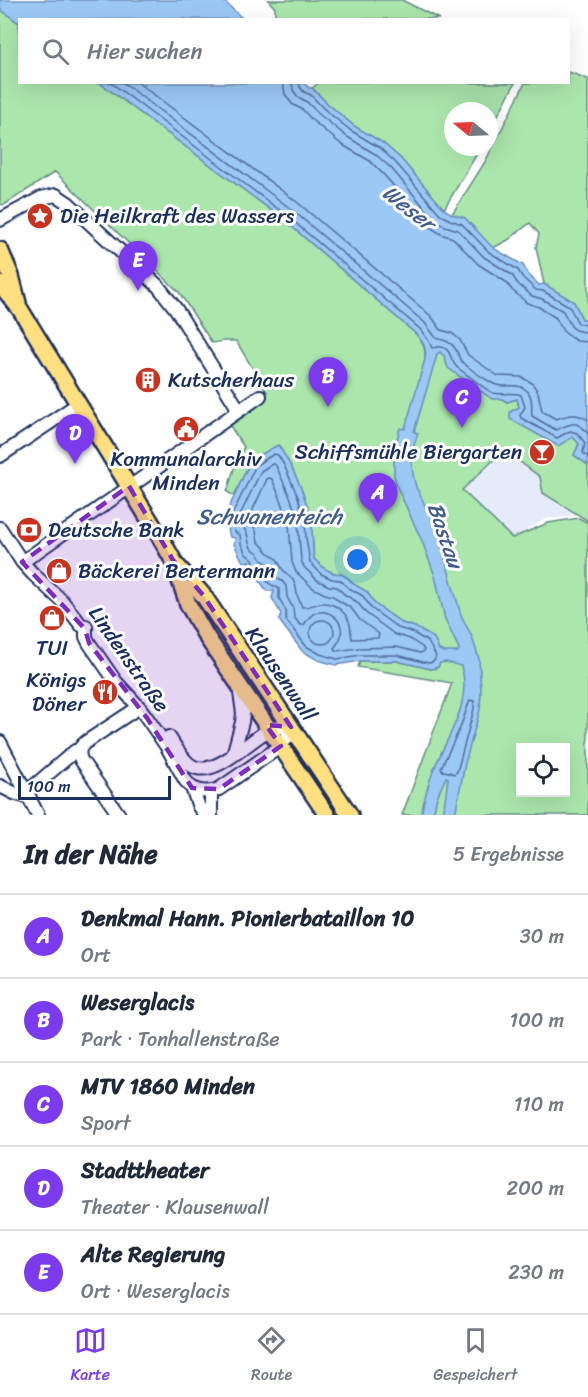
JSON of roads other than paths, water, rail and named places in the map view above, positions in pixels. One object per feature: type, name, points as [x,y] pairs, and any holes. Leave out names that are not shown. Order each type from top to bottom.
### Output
[{"type":"main road","name":"Klausenwall","points":[[0,250],[11,276],[20,309]]},
{"type":"main road","name":"Klausenwall","points":[[0,284],[20,309],[173,560],[203,596],[350,815]]},
{"type":"main road","name":"Klausenwall","points":[[173,560],[188,604],[206,636],[327,815]]},
{"type":"street","points":[[0,220],[41,198],[56,195],[68,203],[158,286],[176,309],[239,410]]},
{"type":"street","points":[[22,562],[260,396]]},
{"type":"street","points":[[0,454],[78,404]]},
{"type":"street","name":"Lindenstraße","points":[[0,528],[22,562],[62,601],[81,625],[86,626],[88,642],[116,681],[144,708],[192,766],[192,788],[199,807],[206,815]]},
{"type":"street","points":[[233,755],[243,713],[239,685]]},
{"type":"street","points":[[0,786],[21,796],[28,795],[86,742],[144,708]]},
{"type":"street","name":"Lindenstraße","points":[[144,708],[185,780],[192,788]]},
{"type":"street","points":[[192,766],[210,767],[222,763],[269,729],[279,726],[291,727],[287,738],[280,746],[227,784],[211,792],[201,792],[192,788]]},
{"type":"street","points":[[0,742],[38,815]]},
{"type":"street","points":[[79,750],[81,760],[112,813]]},
{"type":"street","points":[[211,792],[211,815]]},
{"type":"water","points":[[0,0],[221,0],[242,18],[18,18],[18,22],[0,9]]},
{"type":"water","points":[[101,84],[305,84],[354,126],[383,143],[401,159],[444,209],[465,218],[493,248],[523,265],[539,285],[544,284],[574,302],[582,319],[588,320],[588,465],[574,455],[579,444],[573,437],[558,446],[510,419],[510,412],[519,407],[517,399],[507,402],[502,399],[492,399],[448,368],[440,352],[437,354],[414,432],[418,433],[411,454],[416,487],[436,527],[461,615],[472,637],[479,659],[480,710],[465,763],[455,815],[443,815],[448,778],[446,777],[437,797],[433,815],[421,815],[432,775],[461,706],[464,679],[461,666],[446,662],[431,669],[397,661],[360,661],[336,665],[318,660],[302,651],[279,620],[281,614],[272,598],[274,591],[267,591],[259,580],[261,573],[254,574],[248,566],[249,561],[243,562],[234,544],[236,538],[230,537],[226,514],[251,460],[278,445],[305,500],[311,520],[314,559],[325,569],[348,578],[367,592],[375,604],[402,623],[415,627],[434,638],[439,650],[458,652],[459,649],[445,619],[435,576],[394,475],[394,450],[400,428],[405,429],[425,359],[424,345],[416,334],[283,219]]},
{"type":"place","name":"Die Heilkraft des Wassers","points":[[40,216]]},
{"type":"place","name":"Alte Regierung","points":[[138,291]]},
{"type":"place","name":"Kutscherhaus","points":[[148,380]]},
{"type":"place","name":"Weserglacis","points":[[328,407]]},
{"type":"place","name":"MTV 1860 Minden","points":[[462,428]]},
{"type":"place","name":"Kommunalarchiv Minden","points":[[186,429]]},
{"type":"place","name":"Schiffsmühle Biergarten","points":[[542,452]]},
{"type":"place","name":"Stadttheater","points":[[75,464]]},
{"type":"place","name":"Denkmal Hann. Pionierbataillon 10","points":[[378,523]]},
{"type":"place","name":"Deutsche Bank","points":[[29,530]]},
{"type":"place","name":"Bäckerei Bertermann","points":[[59,571]]},
{"type":"place","name":"TUI","points":[[52,618]]},
{"type":"place","name":"Königs Döner","points":[[105,692]]},
{"type":"water label","name":"Weser","points":[[409,207]]},
{"type":"water label","name":"Schwanenteich","points":[[269,516]]},
{"type":"water label","name":"Bastau","points":[[446,535]]}]
